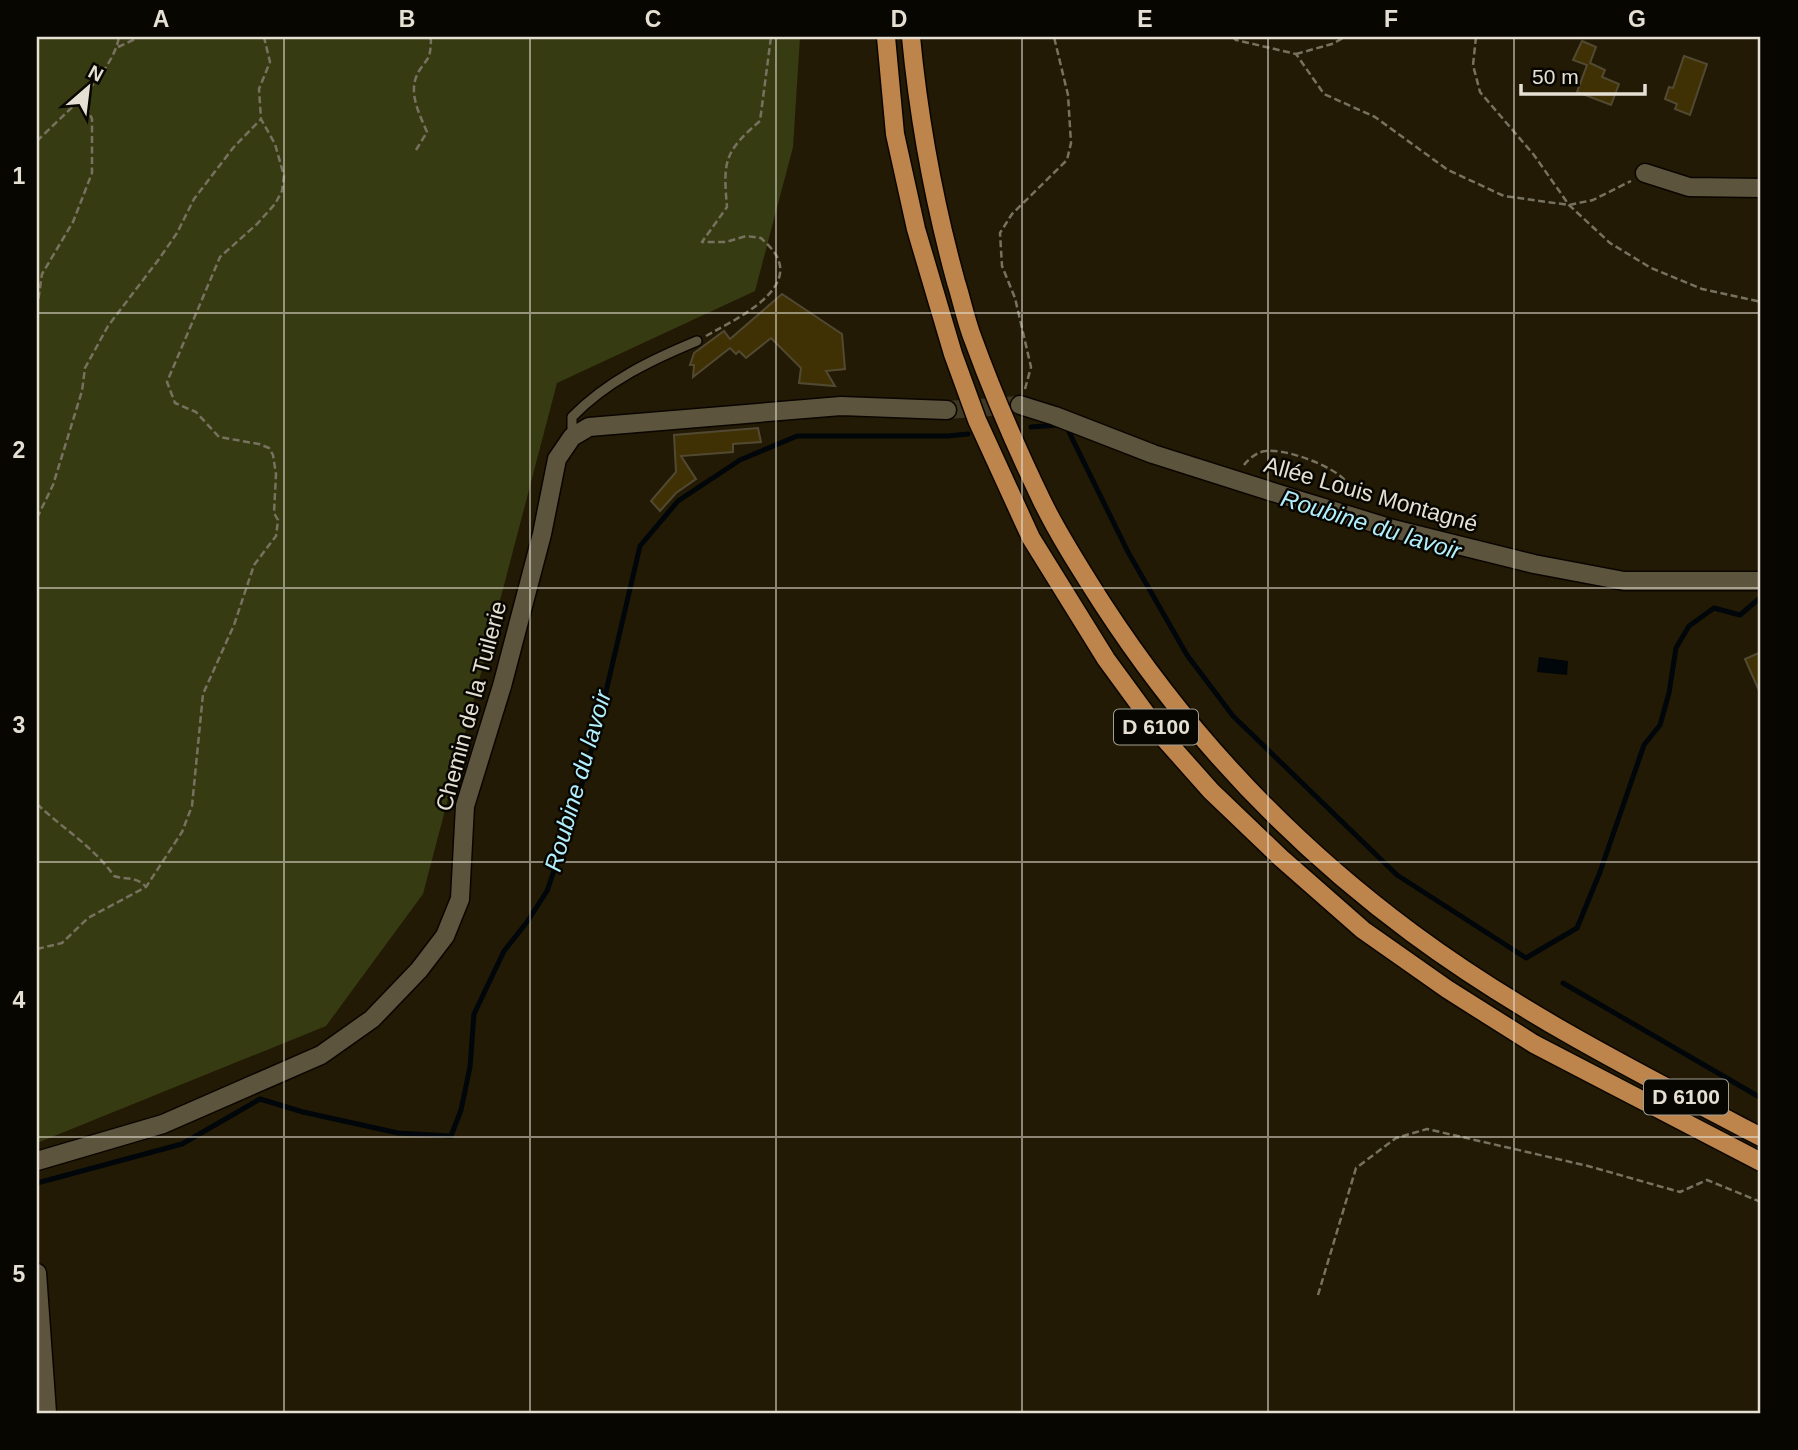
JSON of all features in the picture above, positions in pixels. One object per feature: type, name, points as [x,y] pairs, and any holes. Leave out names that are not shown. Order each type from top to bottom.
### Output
[{"type":"main road","name":"D 6100","points":[[886,37],[895,134],[916,229],[953,354],[977,420],[1031,538],[1106,659],[1163,737],[1211,791],[1281,858],[1363,930],[1447,989],[1534,1044],[1761,1162]]},
{"type":"main road","name":"D 6100","points":[[911,37],[929,167],[948,253],[972,336],[1043,504],[1127,642],[1175,708],[1290,832],[1414,934],[1526,1009],[1761,1137]]},
{"type":"street","points":[[1645,173],[1689,187],[1761,188]]},
{"type":"street","name":"Allée Louis Montagné","points":[[1020,405],[1153,454],[1353,517],[1521,561],[1625,581],[1761,581]]},
{"type":"street","points":[[572,437],[589,427],[841,406],[947,410]]},
{"type":"street","name":"Chemin de la Tuilerie","points":[[37,1161],[163,1124],[321,1055],[372,1019],[419,971],[445,936],[460,899],[466,806],[532,572],[557,459],[572,437]]},
{"type":"street","points":[[37,1273],[47,1413]]},
{"type":"lane","points":[[572,437],[572,417],[590,398],[648,361],[697,341]]},
{"type":"path","points":[[37,141],[102,72],[118,47],[119,37]]},
{"type":"path","points":[[118,47],[135,37]]},
{"type":"path","points":[[37,949],[62,943],[88,918],[146,887],[182,832],[192,806],[203,694],[234,625],[254,565],[276,536],[278,520],[274,513],[274,454],[269,448],[259,444],[219,437],[196,412],[175,403],[167,382],[219,257],[257,224],[275,204],[282,191],[284,176],[275,144],[261,119],[259,89],[270,62],[264,37]]},
{"type":"path","points":[[416,150],[427,132],[413,93],[417,74],[430,58],[429,37]]},
{"type":"path","points":[[697,341],[744,315],[772,293],[781,271],[778,257],[761,238],[747,236],[726,242],[702,242],[727,207],[724,173],[735,143],[760,121],[771,37]]},
{"type":"path","points":[[1020,405],[1031,367],[1015,298],[1002,266],[1000,233],[1012,214],[1067,160],[1071,142],[1068,95],[1054,37]]},
{"type":"path","points":[[1233,37],[1236,40],[1296,54],[1332,44],[1345,37]]},
{"type":"path","points":[[1476,37],[1473,65],[1480,92],[1534,155],[1569,205],[1611,243],[1651,268],[1702,289],[1761,302]]},
{"type":"path","points":[[1296,54],[1324,94],[1375,117],[1448,170],[1504,195],[1569,205],[1593,200],[1645,173]]},
{"type":"path","points":[[37,309],[42,274],[73,222],[92,173],[92,120],[82,96]]},
{"type":"path","points":[[37,518],[53,485],[82,391],[85,368],[108,326],[177,233],[194,199],[233,148],[261,119]]},
{"type":"path","points":[[1234,479],[1247,460],[1265,450],[1290,453],[1321,464],[1347,481],[1352,495],[1353,517]]},
{"type":"path","points":[[37,804],[71,832],[114,876],[121,879],[128,877],[146,887]]},
{"type":"path","points":[[1318,1295],[1356,1168],[1395,1138],[1427,1129],[1588,1166],[1680,1192],[1707,1181],[1761,1202]]},
{"type":"green space","points":[[37,37],[800,37],[793,147],[755,291],[557,383],[423,894],[326,1026],[37,1143]]},
{"type":"shaded area","points":[[1539,657],[1568,661],[1567,675],[1537,672]]},
{"type":"building","points":[[1582,41],[1596,47],[1590,63],[1605,70],[1602,77],[1619,84],[1611,105],[1577,92],[1587,65],[1573,60]]},
{"type":"building","points":[[1684,56],[1707,64],[1690,115],[1675,109],[1677,104],[1665,99],[1669,87],[1673,88]]},
{"type":"building","points":[[782,294],[842,334],[845,369],[826,371],[835,386],[799,383],[801,368],[771,338],[746,358],[739,351],[736,354],[730,348],[693,377],[694,365],[690,365],[694,353],[724,331],[730,339]]},
{"type":"building","points":[[758,428],[761,442],[733,444],[733,452],[681,456],[696,479],[676,493],[660,511],[651,501],[676,472],[674,435]]},
{"type":"building","points":[[1761,652],[1761,695],[1745,659]]},
{"type":"waterway","name":"Roubine du lavoir","points":[[1031,427],[1058,425]]},
{"type":"waterway","points":[[1067,428],[1128,552],[1187,655],[1233,716],[1397,875],[1526,958],[1577,928],[1600,872],[1644,745],[1660,725],[1669,693],[1676,648],[1689,626],[1714,608],[1740,615],[1761,597]]},
{"type":"waterway","name":"Roubine du lavoir","points":[[37,1183],[182,1144],[260,1099],[303,1112],[398,1133],[451,1136],[461,1110],[470,1067],[474,1014],[504,951],[547,891],[573,816],[597,730],[640,546],[678,501],[740,460],[797,436],[968,434]]},
{"type":"waterway","points":[[1563,983],[1761,1098]]},
{"type":"tunnel","points":[[947,410],[1020,405]]}]
